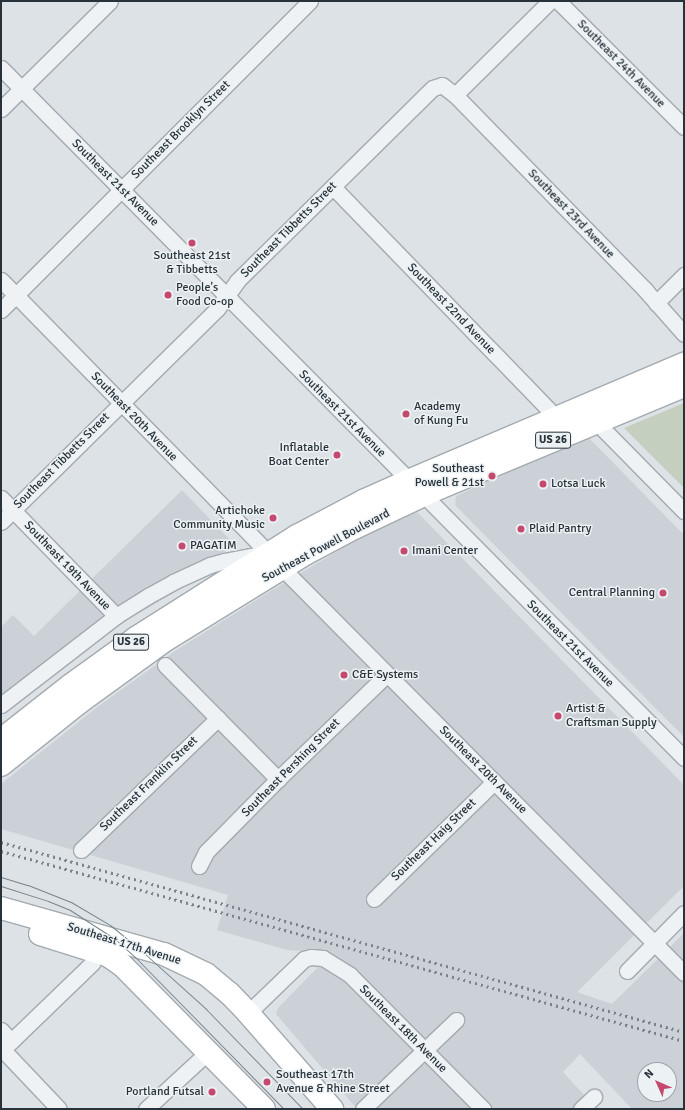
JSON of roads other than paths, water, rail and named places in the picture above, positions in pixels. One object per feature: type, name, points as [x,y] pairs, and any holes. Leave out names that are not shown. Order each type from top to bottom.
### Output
[{"type":"main road","name":"Southeast Powell Boulevard","points":[[1,765],[80,702],[275,560],[324,521],[415,488],[596,411],[684,364]]},
{"type":"main road","name":"Southeast Powell Boulevard","points":[[596,411],[684,386]]},
{"type":"main road","name":"Southeast Powell Boulevard","points":[[1,740],[71,685],[136,638],[275,560]]},
{"type":"main road","name":"Southeast 17th Avenue","points":[[1,908],[115,939],[175,958],[206,974],[229,993],[248,1013],[332,1109]]},
{"type":"main road","name":"Southeast 17th Avenue","points":[[1,923],[107,955],[122,965],[209,1051],[264,1109]]},
{"type":"street","points":[[1,109],[110,1]]},
{"type":"street","name":"Southeast Brooklyn Street","points":[[1,310],[310,1]]},
{"type":"street","points":[[455,95],[550,1]]},
{"type":"street","name":"Southeast 24th Avenue","points":[[558,1],[684,127]]},
{"type":"street","name":"Southeast 21st Avenue","points":[[1,68],[122,189],[415,488],[684,758]]},
{"type":"street","name":"Southeast Tibbetts Street","points":[[1,522],[217,309],[238,281],[433,88],[442,85],[455,95]]},
{"type":"street","name":"Southeast 23rd Avenue","points":[[455,95],[656,303],[684,334]]},
{"type":"street","name":"Southeast 22nd Avenue","points":[[333,187],[548,408],[556,428]]},
{"type":"street","points":[[656,303],[684,275]]},
{"type":"street","name":"Southeast 20th Avenue","points":[[1,280],[120,404],[684,973]]},
{"type":"street","points":[[596,411],[604,430],[684,511]]},
{"type":"street","name":"Southeast 19th Avenue","points":[[1,498],[116,616]]},
{"type":"street","points":[[1,705],[116,616],[173,582],[210,565],[224,561],[275,560]]},
{"type":"street","points":[[165,665],[278,779]]},
{"type":"street","name":"Southeast Pershing Street","points":[[199,866],[206,852],[278,779],[387,674]]},
{"type":"street","name":"Southeast Franklin Street","points":[[81,850],[218,718]]},
{"type":"street","name":"Southeast Haig Street","points":[[374,899],[494,782]]},
{"type":"street","points":[[627,971],[684,913]]},
{"type":"street","points":[[59,1109],[4,1043],[92,963],[98,952]]},
{"type":"street","name":"Southeast 18th Avenue","points":[[248,1013],[298,963],[304,959],[318,957],[323,958],[350,975],[483,1109]]},
{"type":"street","points":[[364,1109],[456,1020]]},
{"type":"street","points":[[146,1109],[209,1051]]},
{"type":"street","points":[[581,1109],[594,1096]]},
{"type":"tram line","points":[[1,877],[28,885],[71,902],[110,925],[135,945],[206,1009],[303,1109]]},
{"type":"tram line","points":[[1,886],[48,901],[70,910],[115,939],[135,957],[284,1109]]},
{"type":"railway","points":[[1,842],[684,1032]]},
{"type":"railway","points":[[1,851],[684,1041]]},
{"type":"place","name":"Southeast 21st & Tibbetts","points":[[192,243]]},
{"type":"place","name":"People's Food Co-op","points":[[168,295]]},
{"type":"place","name":"Academy of Kung Fu","points":[[406,414]]},
{"type":"place","name":"Inflatable Boat Center","points":[[337,455]]},
{"type":"place","name":"Southeast Powell & 21st","points":[[492,476]]},
{"type":"place","name":"Lotsa Luck","points":[[543,484]]},
{"type":"place","name":"Artichoke Community Music","points":[[273,518]]},
{"type":"place","name":"Plaid Pantry","points":[[521,529]]},
{"type":"place","name":"PAGATIM","points":[[182,546]]},
{"type":"place","name":"Imani Center","points":[[404,551]]},
{"type":"place","name":"Central Planning","points":[[663,593]]},
{"type":"place","name":"C&E Systems","points":[[344,675]]},
{"type":"place","name":"Artist & Craftsman Supply","points":[[558,716]]},
{"type":"place","name":"Southeast 17th Avenue & Rhine Street","points":[[267,1082]]},
{"type":"place","name":"Portland Futsal","points":[[212,1092]]}]
